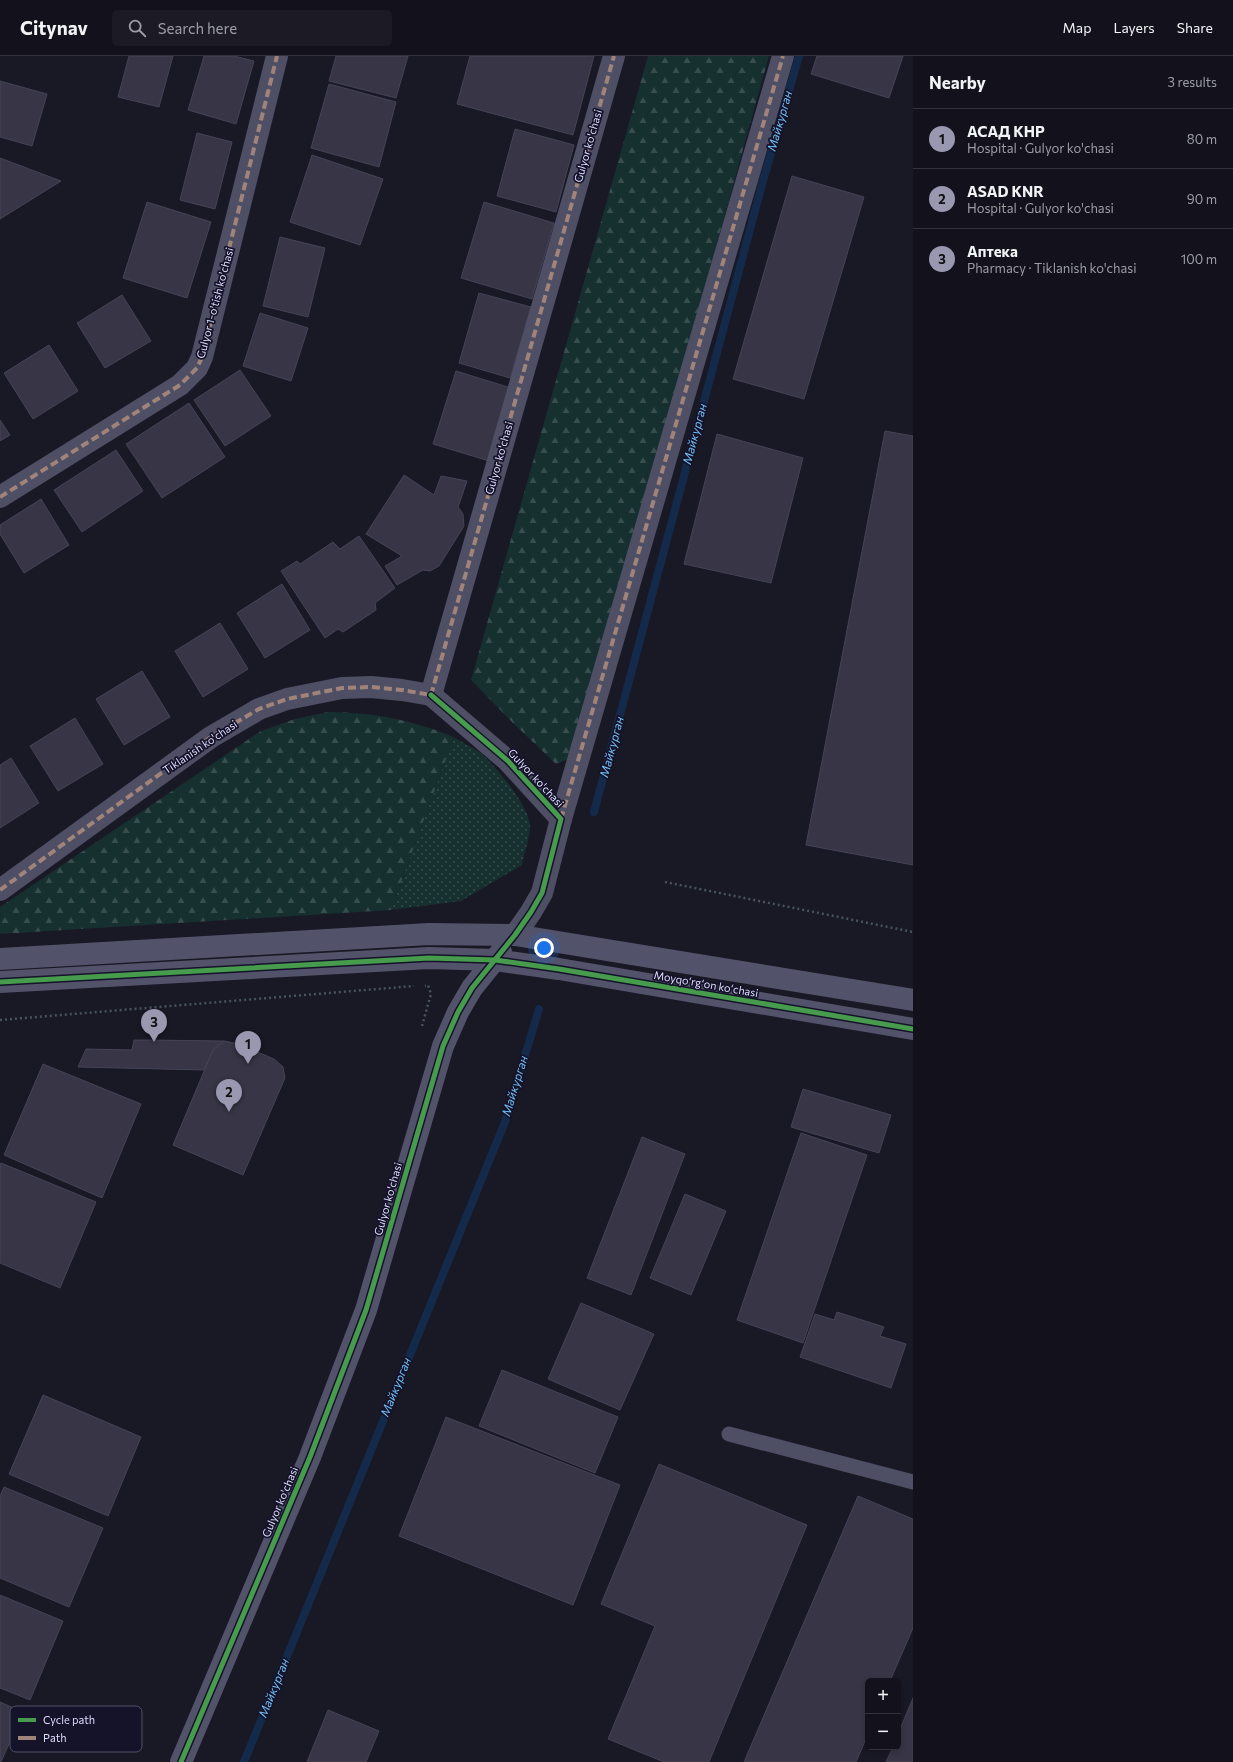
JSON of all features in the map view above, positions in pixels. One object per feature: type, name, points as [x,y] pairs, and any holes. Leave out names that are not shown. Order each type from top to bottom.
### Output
[{"type":"street","name":"Gulyor 1-o'tish ko'chasi","points":[[0,497],[180,385],[197,368],[202,357],[277,56]]},
{"type":"street","name":"Gulyor ko'chasi","points":[[181,1762],[310,1457],[366,1310],[443,1046],[458,1012],[472,988],[515,936],[542,893],[561,819],[508,761],[431,695],[614,56]]},
{"type":"street","points":[[561,819],[783,56]]},
{"type":"street","name":"Tiklanish ko'chasi","points":[[0,890],[212,736],[259,709],[287,699],[342,688],[371,687],[431,695]]},
{"type":"street","name":"Moyqoʻrgʻon koʻchasi","points":[[0,959],[429,934],[515,936],[913,1000]]},
{"type":"street","name":"Moyqoʻrgʻon koʻchasi","points":[[0,982],[429,958],[495,960],[567,970],[913,1029]]},
{"type":"lane","points":[[729,1434],[913,1482]]},
{"type":"path","points":[[665,882],[913,932]]},
{"type":"path","points":[[0,1020],[428,985],[431,994],[420,1031]]},
{"type":"green space","points":[[648,56],[769,56],[574,757],[556,764],[471,680]]},
{"type":"green space","points":[[328,712],[392,718],[407,721],[454,737],[391,910],[0,934],[0,907],[261,731],[295,719]]},
{"type":"green space","points":[[454,737],[478,751],[485,757],[510,786],[524,808],[530,826],[522,865],[461,901],[391,910]]},
{"type":"building","points":[[129,56],[173,56],[159,107],[118,97]]},
{"type":"building","points":[[204,56],[234,56],[254,61],[236,124],[188,110]]},
{"type":"building","points":[[336,56],[408,56],[396,98],[329,81]]},
{"type":"building","points":[[470,56],[594,56],[573,135],[457,104]]},
{"type":"building","points":[[817,56],[903,56],[889,98],[811,74]]},
{"type":"building","points":[[0,81],[47,94],[32,146],[0,137]]},
{"type":"building","points":[[329,84],[396,102],[379,167],[311,148]]},
{"type":"building","points":[[515,129],[574,145],[556,212],[497,196]]},
{"type":"building","points":[[197,133],[232,142],[215,209],[180,200]]},
{"type":"building","points":[[312,155],[383,179],[360,245],[290,222]]},
{"type":"building","points":[[0,158],[61,181],[0,219]]},
{"type":"building","points":[[792,176],[864,197],[804,399],[733,379]]},
{"type":"building","points":[[147,202],[211,222],[187,298],[123,278]]},
{"type":"building","points":[[484,202],[554,223],[532,299],[461,278]]},
{"type":"building","points":[[280,237],[325,248],[308,317],[263,306]]},
{"type":"building","points":[[479,293],[531,307],[510,378],[459,363]]},
{"type":"building","points":[[122,295],[151,341],[105,368],[77,323]]},
{"type":"building","points":[[260,313],[308,328],[291,381],[243,366]]},
{"type":"building","points":[[49,345],[78,391],[33,419],[4,373]]},
{"type":"building","points":[[240,370],[271,416],[225,446],[194,400]]},
{"type":"building","points":[[456,371],[511,388],[489,461],[433,444]]},
{"type":"building","points":[[189,403],[225,457],[162,498],[126,444]]},
{"type":"building","points":[[0,420],[10,435],[0,441]]},
{"type":"building","points":[[885,431],[913,436],[913,865],[806,845]]},
{"type":"building","points":[[717,434],[803,458],[771,583],[684,564]]},
{"type":"building","points":[[116,450],[143,491],[82,532],[54,490]]},
{"type":"building","points":[[404,475],[434,495],[441,476],[467,481],[458,507],[463,514],[464,526],[439,566],[430,571],[423,570],[397,585],[385,566],[402,556],[366,534]]},
{"type":"building","points":[[41,499],[69,545],[24,573],[0,534],[0,525]]},
{"type":"building","points":[[359,536],[395,588],[375,603],[376,610],[343,632],[338,629],[325,638],[281,571],[297,561],[300,564],[333,542],[340,549]]},
{"type":"building","points":[[282,584],[310,630],[265,658],[237,613]]},
{"type":"building","points":[[220,623],[248,669],[203,697],[175,651]]},
{"type":"building","points":[[142,671],[170,717],[124,745],[96,699]]},
{"type":"building","points":[[75,718],[103,764],[58,791],[30,746]]},
{"type":"building","points":[[11,758],[39,803],[0,828],[0,765]]},
{"type":"building","points":[[134,1040],[224,1041],[213,1050],[204,1070],[78,1067],[86,1049],[132,1050]]},
{"type":"building","points":[[224,1041],[239,1044],[274,1059],[283,1067],[285,1078],[243,1175],[173,1145],[213,1050]]},
{"type":"building","points":[[43,1064],[141,1104],[102,1198],[4,1155]]},
{"type":"building","points":[[803,1089],[891,1115],[879,1153],[791,1127]]},
{"type":"building","points":[[801,1133],[867,1155],[803,1343],[737,1320]]},
{"type":"building","points":[[642,1137],[685,1154],[631,1295],[587,1278]]},
{"type":"building","points":[[1,1163],[96,1202],[60,1288],[0,1263]]},
{"type":"building","points":[[685,1194],[726,1211],[691,1295],[650,1278]]},
{"type":"building","points":[[581,1303],[654,1334],[620,1410],[548,1379]]},
{"type":"building","points":[[837,1312],[884,1327],[880,1336],[906,1344],[891,1388],[800,1357],[815,1314],[834,1320]]},
{"type":"building","points":[[502,1370],[618,1417],[595,1473],[479,1426]]},
{"type":"building","points":[[43,1395],[141,1437],[108,1516],[9,1474]]},
{"type":"building","points":[[446,1417],[620,1485],[573,1605],[399,1536]]},
{"type":"building","points":[[659,1464],[807,1525],[709,1762],[664,1762],[608,1739],[655,1626],[601,1604]]},
{"type":"building","points":[[4,1487],[103,1528],[69,1607],[0,1578],[0,1496]]},
{"type":"building","points":[[858,1496],[913,1519],[913,1628],[891,1678],[865,1678],[865,1741],[856,1762],[744,1762]]},
{"type":"building","points":[[0,1595],[63,1621],[30,1700],[0,1688]]},
{"type":"building","points":[[913,1698],[913,1762],[886,1762],[892,1750],[901,1750],[901,1727]]},
{"type":"building","points":[[0,1702],[10,1706],[10,1742],[0,1762]]},
{"type":"building","points":[[328,1710],[379,1731],[366,1762],[307,1762]]},
{"type":"waterway","name":"Майкурган","points":[[594,812],[763,181],[799,56]]},
{"type":"waterway","name":"Майкурган","points":[[244,1762],[505,1122],[539,1009]]},
{"type":"marked path","points":[[0,497],[180,385],[197,368],[202,357],[277,56]]},
{"type":"marked path","points":[[431,695],[614,56]]},
{"type":"marked path","points":[[561,819],[783,56]]},
{"type":"marked path","points":[[0,890],[211,737],[259,709],[287,699],[342,688],[371,687],[431,695]]},
{"type":"cycle path","points":[[181,1762],[310,1457],[366,1310],[443,1046],[458,1012],[472,988],[515,935],[542,893],[561,819],[508,761],[431,695]]},
{"type":"cycle path","points":[[0,982],[429,958],[495,960],[559,969],[913,1029]]},
{"type":"place","name":"Аптека","points":[[154,1042]]},
{"type":"place","name":"АСАД КНР","points":[[248,1064]]},
{"type":"place","name":"ASAD KNR","points":[[229,1112]]}]
